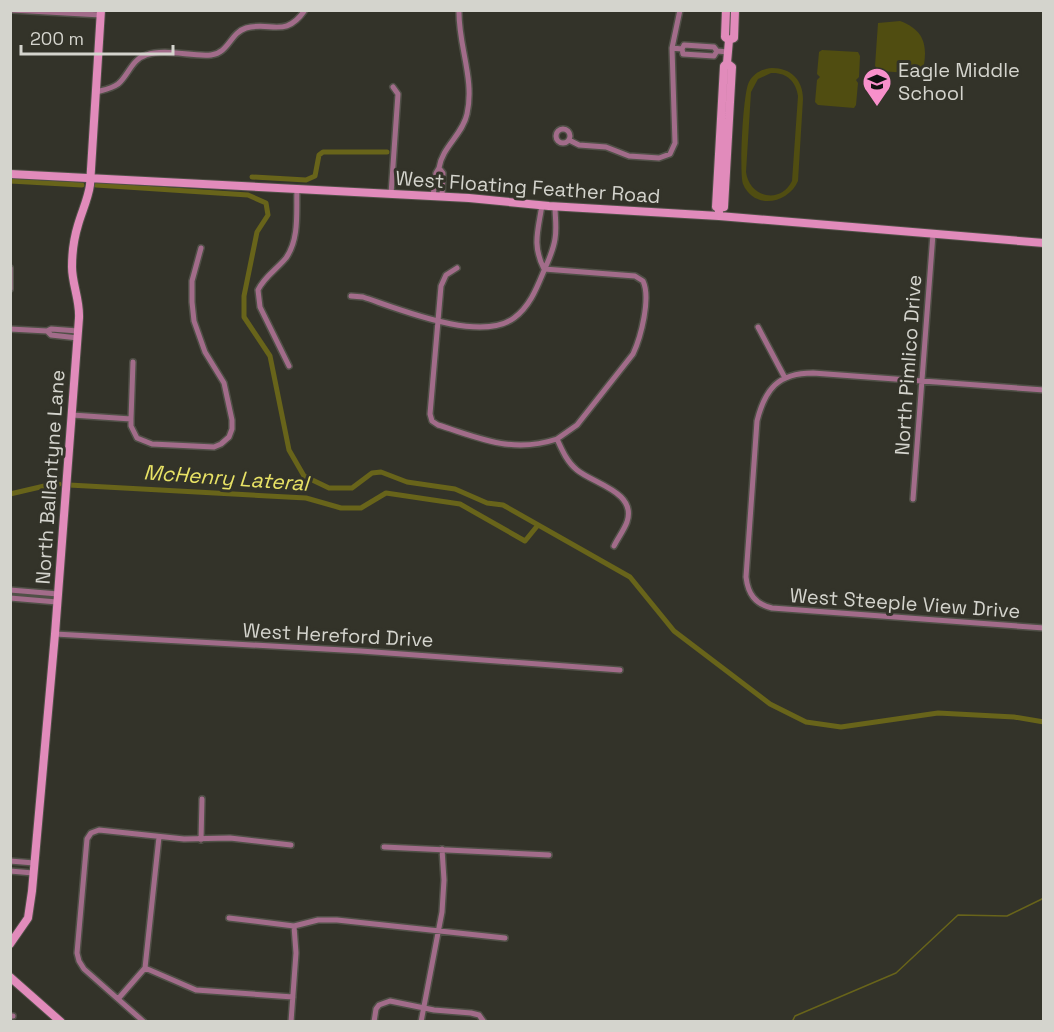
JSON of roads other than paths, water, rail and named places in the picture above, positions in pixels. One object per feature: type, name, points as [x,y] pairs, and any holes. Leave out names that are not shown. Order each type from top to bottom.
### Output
[{"type":"street","points":[[12,10],[101,13]]},
{"type":"street","points":[[96,92],[116,86],[135,62],[148,54],[214,55],[226,49],[233,37],[245,28],[286,26],[297,20],[305,10]]},
{"type":"street","points":[[442,196],[443,173],[440,161],[460,132],[467,115],[469,98],[459,10]]},
{"type":"street","points":[[569,140],[579,145],[611,148],[629,156],[659,158],[670,154],[675,143],[672,48],[680,10]]},
{"type":"street","points":[[726,10],[725,38],[729,40]]},
{"type":"street","points":[[729,40],[734,38],[735,10]]},
{"type":"street","name":"North Ballantyne Lane","points":[[10,944],[28,918],[34,863],[55,634],[78,334],[78,298],[72,266],[75,235],[87,198],[90,178],[101,13]]},
{"type":"street","points":[[719,212],[724,207],[732,67],[728,63],[729,40]]},
{"type":"street","points":[[672,48],[682,49],[683,54],[714,56],[717,51],[728,52]]},
{"type":"street","points":[[391,194],[398,94],[393,87]]},
{"type":"street","points":[[433,196],[436,173],[440,168]]},
{"type":"street","name":"West Floating Feather Road","points":[[10,174],[442,196],[555,206],[719,212],[1044,243]]},
{"type":"street","points":[[289,366],[260,306],[258,290],[285,259],[292,245],[296,228],[297,188]]},
{"type":"street","points":[[542,205],[537,255],[544,269]]},
{"type":"street","points":[[351,296],[363,297],[438,321],[481,328],[498,326],[513,319],[529,304],[552,255],[556,236],[555,206]]},
{"type":"street","name":"North Pimlico Drive","points":[[913,498],[933,234]]},
{"type":"street","points":[[133,362],[130,419],[137,438],[152,444],[208,447],[221,444],[229,437],[232,420],[225,383],[201,343],[193,315],[192,281],[201,248]]},
{"type":"street","points":[[10,268],[10,289]]},
{"type":"street","points":[[458,268],[446,275],[441,286],[430,414],[432,421],[489,441],[518,446],[537,445],[557,439],[577,425],[633,354],[643,324],[646,288],[643,281],[635,276],[544,269]]},
{"type":"street","points":[[758,327],[785,378],[802,373],[813,373],[1044,390]]},
{"type":"street","points":[[10,329],[47,331],[51,335],[78,334]]},
{"type":"street","name":"West Steeple View Drive","points":[[785,378],[768,393],[761,404],[757,421],[746,577],[750,595],[764,606],[1044,628]]},
{"type":"street","points":[[72,415],[130,419]]},
{"type":"street","points":[[557,439],[572,465],[623,498],[628,506],[627,522],[614,546]]},
{"type":"street","points":[[10,590],[57,598]]},
{"type":"street","points":[[10,598],[57,598]]},
{"type":"street","name":"West Hereford Drive","points":[[55,634],[361,651],[620,670]]},
{"type":"street","points":[[201,840],[202,799]]},
{"type":"street","points":[[144,1022],[84,969],[79,961],[77,953],[87,839],[90,833],[99,830],[159,837],[201,840],[230,838],[291,845]]},
{"type":"street","points":[[118,999],[145,968],[159,837]]},
{"type":"street","points":[[384,847],[549,855]]},
{"type":"street","points":[[421,1022],[444,896],[442,849]]},
{"type":"street","points":[[10,861],[34,863]]},
{"type":"street","points":[[10,871],[33,873]]},
{"type":"street","points":[[229,918],[294,926],[318,920],[337,920],[505,938]]},
{"type":"street","points":[[291,1022],[296,953],[294,926]]},
{"type":"street","points":[[145,968],[196,990],[293,997]]},
{"type":"street","points":[[10,977],[61,1022]]},
{"type":"street","points":[[375,1022],[376,1009],[384,1001],[390,1000],[423,1007],[471,1012],[479,1015],[484,1022]]},
{"type":"waterway","points":[[252,177],[306,180],[315,176],[319,155],[323,152],[387,152]]},
{"type":"waterway","points":[[10,181],[82,185]]},
{"type":"waterway","points":[[96,185],[248,195],[266,203],[268,215],[257,232],[244,296],[244,317],[270,356],[289,450],[304,476],[329,488],[352,488],[372,473],[381,472],[407,482],[455,489],[487,503],[503,505],[630,577],[674,631],[770,704],[806,722],[841,727],[938,713],[1014,717],[1044,722]]},
{"type":"waterway","name":"McHenry Lateral","points":[[10,494],[59,484]]},
{"type":"waterway","name":"McHenry Lateral","points":[[69,485],[306,498],[341,508],[361,508],[386,493],[460,504],[525,541],[538,525]]},
{"type":"waterway","points":[[792,1022],[795,1016],[896,973],[958,915],[1007,916],[1044,898]]},
{"type":"place","name":"Eagle Middle School","points":[[877,108]]}]
